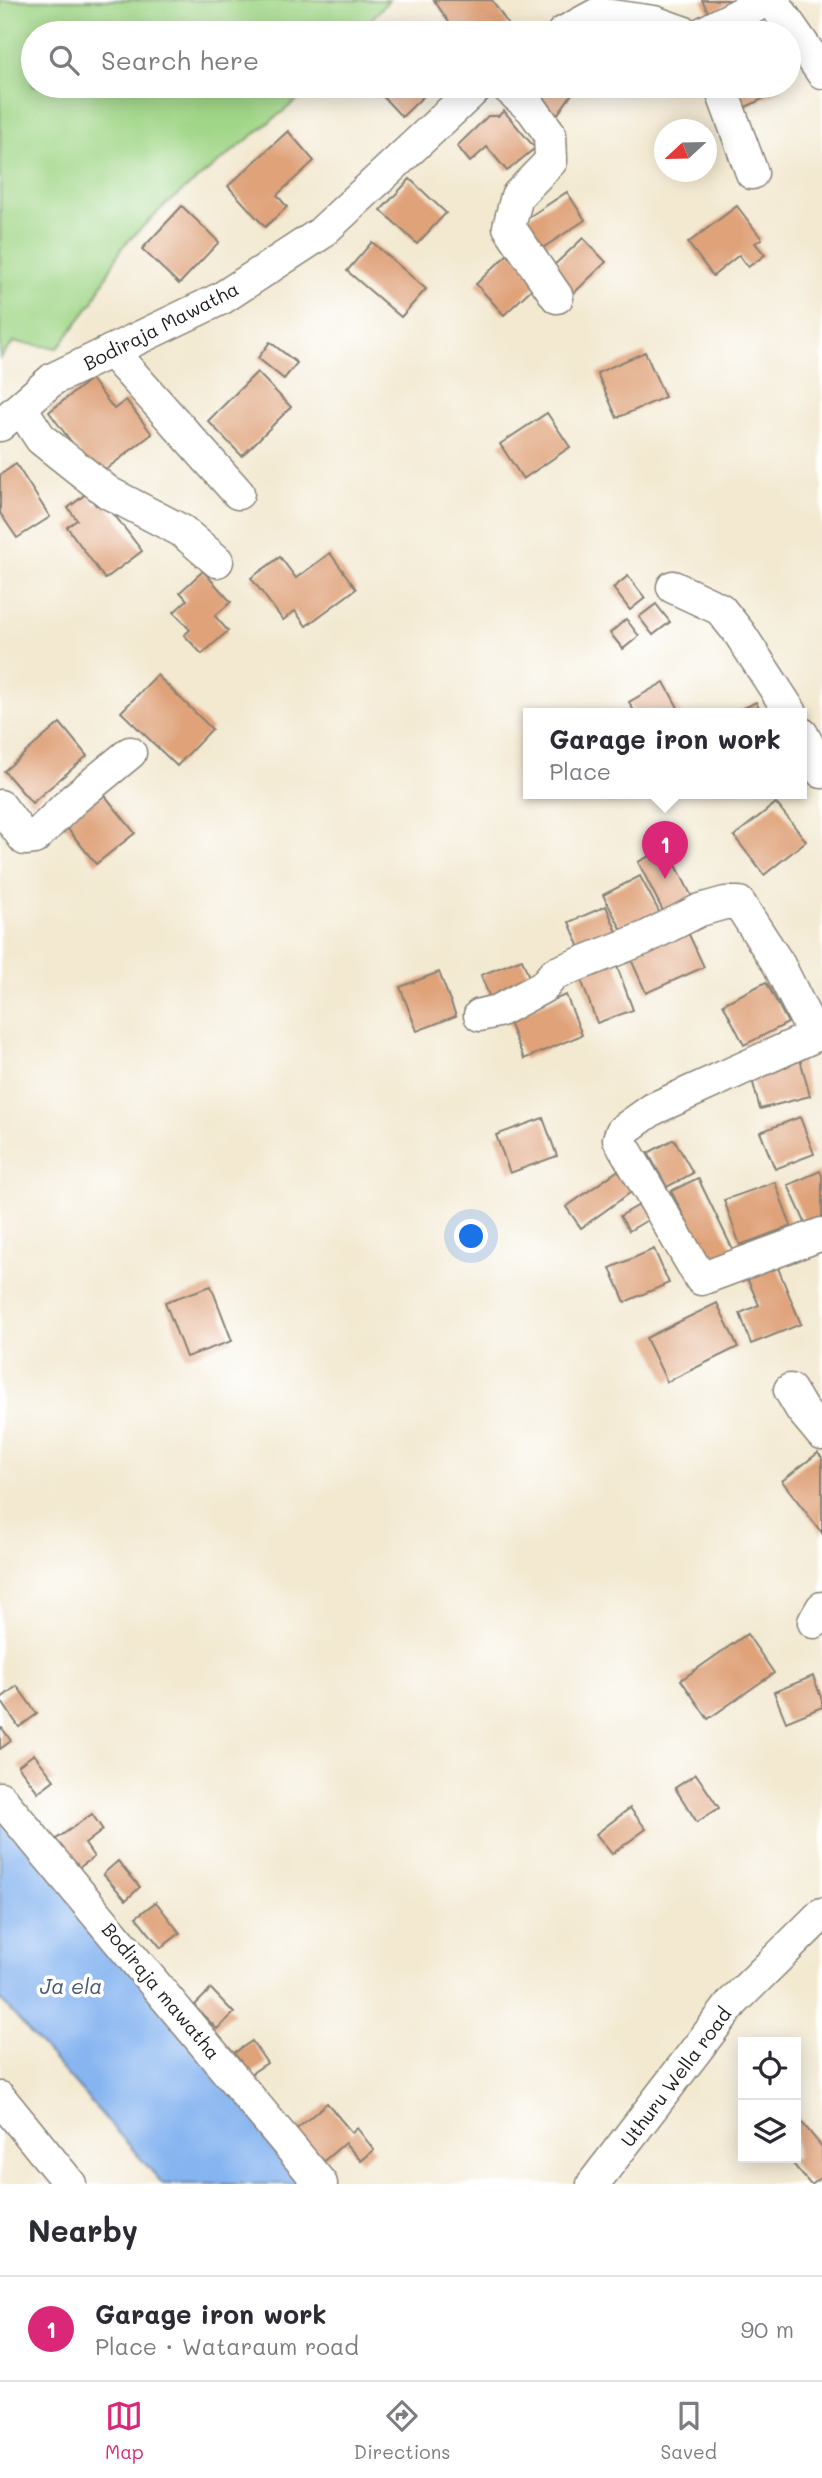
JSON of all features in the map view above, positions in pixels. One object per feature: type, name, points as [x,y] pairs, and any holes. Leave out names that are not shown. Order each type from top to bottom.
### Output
[{"type":"street","points":[[727,21],[770,0],[785,21]]},
{"type":"street","points":[[585,21],[598,14],[647,21]]},
{"type":"street","points":[[801,43],[822,72]]},
{"type":"street","name":"Bodiraja Mawatha","points":[[11,417],[53,379],[222,298],[320,234],[465,98]]},
{"type":"street","points":[[519,98],[550,134],[551,161],[517,197],[509,228],[557,297]]},
{"type":"street","points":[[724,98],[752,173]]},
{"type":"street","points":[[111,351],[238,493]]},
{"type":"street","points":[[11,417],[109,493],[182,531],[217,561]]},
{"type":"street","points":[[673,587],[720,609],[740,634],[788,708]]},
{"type":"street","points":[[807,744],[822,772]]},
{"type":"street","points":[[0,806],[26,839],[34,838],[74,799],[130,753]]},
{"type":"street","points":[[480,1015],[498,1011],[543,987],[554,974],[645,938],[701,910],[724,903],[739,902],[779,964],[817,1039],[653,1109],[622,1131],[619,1139],[701,1279],[822,1234]]},
{"type":"street","points":[[790,1390],[822,1434]]},
{"type":"street","name":"Bodiraja mawatha","points":[[0,1798],[321,2184]]},
{"type":"street","name":"Uthuru Wella road","points":[[593,2184],[733,2002],[822,1914]]},
{"type":"street","points":[[1,2100],[65,2182]]},
{"type":"green space","points":[[0,0],[389,0],[370,21],[21,21],[21,98],[300,98],[165,205],[122,247],[93,302],[58,348],[14,342],[0,358]]},
{"type":"water","name":"Ja ela","points":[[0,1809],[307,2184],[163,2184],[0,1999]]},
{"type":"building","points":[[434,0],[492,0],[506,21],[448,21]]},
{"type":"building","points":[[702,0],[736,0],[709,14]]},
{"type":"building","points":[[384,98],[422,98],[402,117]]},
{"type":"building","points":[[534,98],[569,98],[557,115]]},
{"type":"building","points":[[737,98],[765,98],[742,109]]},
{"type":"building","points":[[504,111],[535,148],[507,171],[487,147],[470,162],[457,146],[488,116],[498,116]]},
{"type":"building","points":[[288,131],[314,161],[277,195],[287,207],[265,227],[228,186]]},
{"type":"building","points":[[410,179],[446,213],[417,244],[381,210]]},
{"type":"building","points":[[567,192],[585,220],[541,249],[523,221]]},
{"type":"building","points":[[182,206],[219,242],[179,284],[142,249]]},
{"type":"building","points":[[737,206],[762,239],[755,243],[765,255],[748,267],[739,255],[713,276],[688,243]]},
{"type":"building","points":[[583,238],[606,262],[573,294],[550,269]]},
{"type":"building","points":[[372,242],[426,289],[401,317],[347,271]]},
{"type":"building","points":[[511,251],[540,281],[504,315],[476,284]]},
{"type":"building","points":[[270,342],[297,363],[284,379],[258,358]]},
{"type":"building","points":[[645,352],[665,397],[617,418],[597,373]]},
{"type":"building","points":[[257,372],[291,407],[242,456],[208,421]]},
{"type":"building","points":[[91,379],[114,409],[126,400],[152,434],[97,476],[49,412]]},
{"type":"building","points":[[547,413],[570,447],[523,479],[500,444]]},
{"type":"building","points":[[16,464],[50,517],[17,538],[0,513],[0,475]]},
{"type":"building","points":[[87,493],[96,505],[103,500],[142,551],[105,579],[67,527],[77,520],[68,508]]},
{"type":"building","points":[[330,553],[356,589],[306,626],[295,611],[283,620],[251,578],[280,557],[296,578]]},
{"type":"building","points":[[203,571],[231,602],[215,616],[228,631],[202,654],[184,635],[190,630],[174,612],[187,600],[180,592]]},
{"type":"building","points":[[628,576],[645,598],[630,610],[613,588]]},
{"type":"building","points":[[656,604],[670,622],[653,635],[639,617]]},
{"type":"building","points":[[626,619],[639,636],[623,649],[610,633]]},
{"type":"building","points":[[157,675],[212,729],[177,766],[121,712]]},
{"type":"building","points":[[664,682],[678,708],[632,708],[629,702]]},
{"type":"building","points":[[756,702],[759,708],[744,708]]},
{"type":"building","points":[[60,723],[87,756],[32,803],[4,771]]},
{"type":"building","points":[[102,792],[135,833],[96,864],[63,823]]},
{"type":"building","points":[[776,803],[806,841],[764,875],[734,836]]},
{"type":"building","points":[[667,847],[692,897],[663,911],[638,862]]},
{"type":"building","points":[[640,876],[663,919],[626,938],[603,895]]},
{"type":"building","points":[[606,906],[620,939],[583,955],[569,922]]},
{"type":"building","points":[[686,928],[704,967],[646,993],[629,955]]},
{"type":"building","points":[[614,958],[633,1010],[597,1023],[578,971]]},
{"type":"building","points":[[522,959],[532,985],[491,1001],[481,975]]},
{"type":"building","points":[[439,972],[456,1016],[417,1031],[400,987]]},
{"type":"building","points":[[766,982],[788,1023],[744,1045],[723,1004]]},
{"type":"building","points":[[566,995],[582,1035],[524,1059],[507,1018]]},
{"type":"building","points":[[800,1059],[810,1096],[760,1109],[750,1072]]},
{"type":"building","points":[[800,1117],[814,1154],[775,1169],[760,1132]]},
{"type":"building","points":[[543,1118],[557,1156],[510,1173],[496,1135]]},
{"type":"building","points":[[674,1139],[693,1173],[667,1187],[648,1153]]},
{"type":"building","points":[[620,1169],[634,1190],[581,1228],[566,1207]]},
{"type":"building","points":[[820,1171],[822,1225],[809,1231],[788,1185]]},
{"type":"building","points":[[698,1178],[733,1250],[707,1262],[671,1191]]},
{"type":"building","points":[[775,1182],[791,1226],[740,1245],[724,1200]]},
{"type":"building","points":[[648,1200],[656,1215],[629,1231],[620,1216]]},
{"type":"building","points":[[654,1249],[669,1283],[625,1302],[610,1268]]},
{"type":"building","points":[[773,1256],[801,1324],[751,1344],[740,1313],[759,1305],[743,1269]]},
{"type":"building","points":[[211,1286],[232,1341],[186,1357],[165,1302]]},
{"type":"building","points":[[717,1303],[738,1347],[667,1382],[646,1338]]},
{"type":"building","points":[[818,1453],[822,1458],[822,1533],[782,1481]]},
{"type":"building","points":[[747,1634],[774,1673],[708,1719],[681,1680]]},
{"type":"building","points":[[813,1676],[822,1707],[786,1722],[774,1692]]},
{"type":"building","points":[[17,1686],[37,1714],[19,1727],[0,1699]]},
{"type":"building","points":[[2,1728],[11,1741],[0,1749],[0,1729]]},
{"type":"building","points":[[34,1754],[54,1780],[38,1792],[18,1766]]},
{"type":"building","points":[[696,1774],[719,1808],[697,1822],[675,1788]]},
{"type":"building","points":[[630,1808],[646,1829],[612,1854],[596,1834]]},
{"type":"building","points":[[92,1814],[103,1830],[85,1844],[94,1857],[73,1872],[52,1842]]},
{"type":"building","points":[[118,1861],[140,1887],[126,1900],[103,1874]]},
{"type":"building","points":[[156,1902],[180,1933],[161,1948],[136,1917]]},
{"type":"building","points":[[211,1989],[234,2013],[217,2029],[194,2006]]},
{"type":"building","points":[[252,2041],[267,2063],[246,2077],[231,2055]]},
{"type":"building","points":[[327,2103],[352,2133],[357,2128],[374,2150],[361,2161],[345,2143],[319,2165],[292,2133]]},
{"type":"building","points":[[801,2121],[822,2147],[822,2176],[810,2184],[792,2163],[801,2163]]},
{"type":"place","name":"Garage iron work","points":[[665,879]]}]
